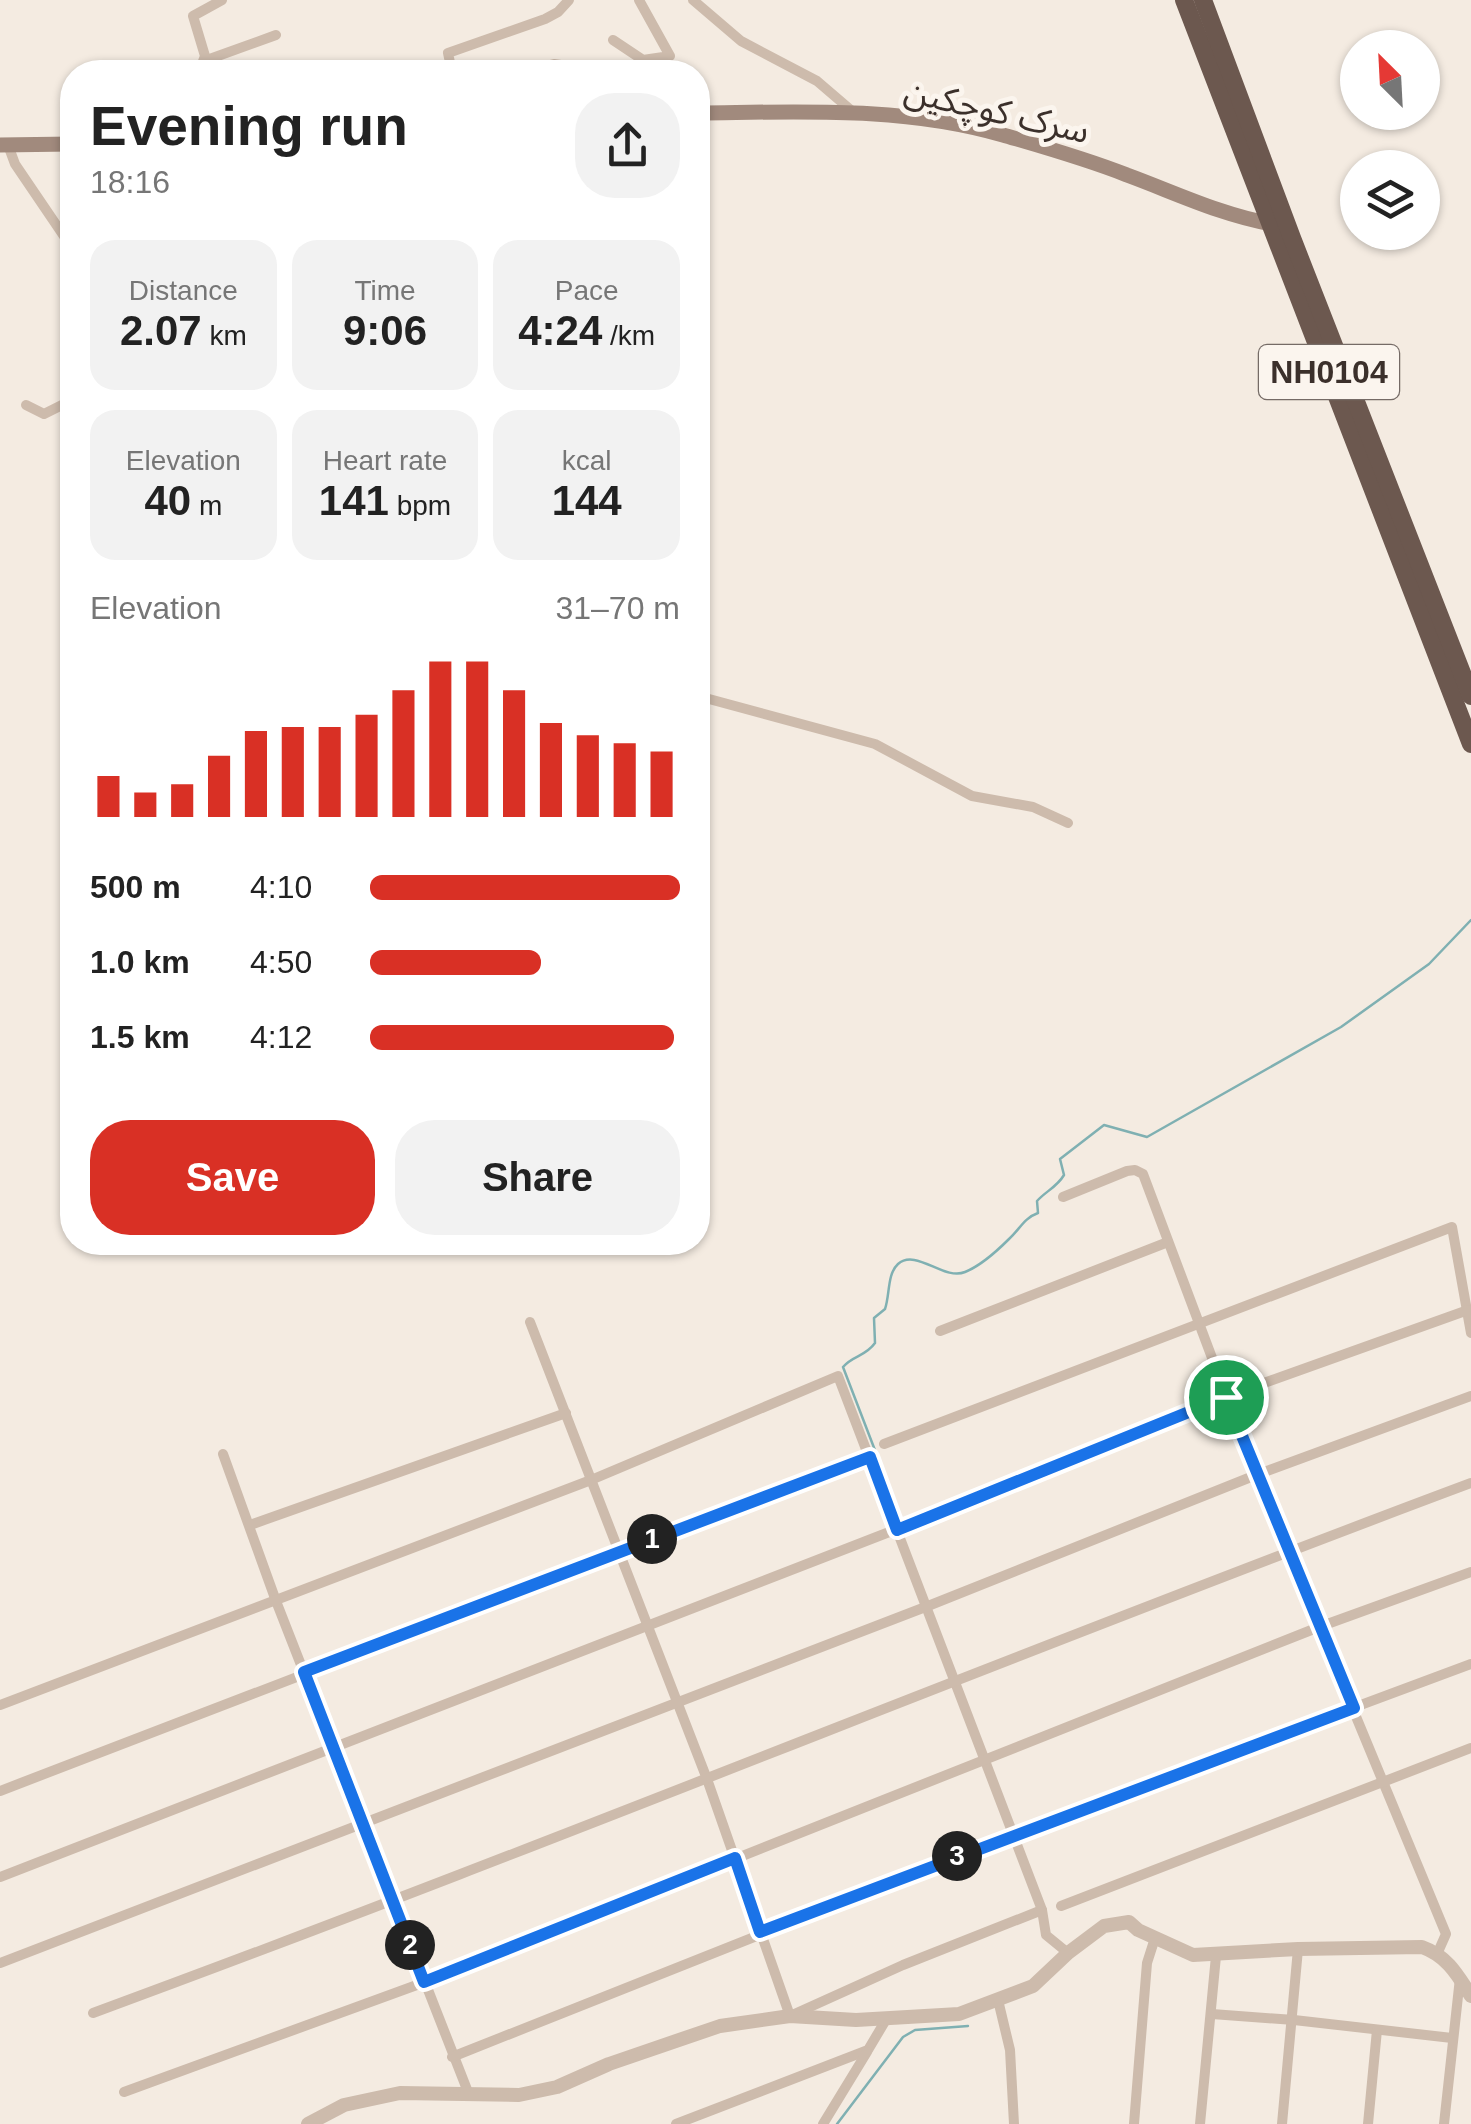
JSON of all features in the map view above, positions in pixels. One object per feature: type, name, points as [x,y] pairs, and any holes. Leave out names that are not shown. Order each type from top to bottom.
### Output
[{"type":"highway","name":"NH0104","points":[[1184,0],[1471,744]]},
{"type":"highway","name":"NH0104","points":[[1203,0],[1471,696]]},
{"type":"main road","name":"سرک کوچکین","points":[[710,113],[852,111],[939,120],[1000,134],[1122,173],[1230,216],[1272,224]]},
{"type":"main road","points":[[4,145],[60,144]]},
{"type":"street","points":[[204,60],[194,16],[222,0]]},
{"type":"street","points":[[449,60],[448,53],[545,20],[568,0]]},
{"type":"street","points":[[613,40],[648,60],[670,55],[639,0]]},
{"type":"street","points":[[693,0],[740,41],[817,81],[852,111]]},
{"type":"street","points":[[207,60],[276,34]]},
{"type":"street","points":[[4,145],[60,227]]},
{"type":"street","points":[[26,405],[44,414],[60,406]]},
{"type":"street","points":[[710,699],[874,744],[972,796],[1033,806],[1068,822]]},
{"type":"street","points":[[1063,1197],[1134,1170],[1143,1174],[1256,1475],[1446,1934],[1438,1952]]},
{"type":"street","points":[[884,1444],[1452,1227],[1471,1333]]},
{"type":"street","points":[[940,1331],[1168,1242]]},
{"type":"street","points":[[0,1877],[897,1530],[1226,1397],[1468,1310]]},
{"type":"street","points":[[530,1322],[706,1779],[790,2016]]},
{"type":"street","points":[[0,1705],[591,1480],[838,1376],[1042,1910],[1044,1930],[1059,1946]]},
{"type":"street","points":[[0,1963],[928,1606],[1256,1475],[1471,1396]]},
{"type":"street","points":[[250,1525],[566,1413]]},
{"type":"street","points":[[223,1454],[276,1602],[468,2092]]},
{"type":"street","points":[[0,1791],[870,1457]]},
{"type":"street","points":[[93,2014],[394,1902],[1471,1483]]},
{"type":"street","points":[[124,2092],[424,1982],[985,1758],[1471,1572]]},
{"type":"street","points":[[452,2056],[1011,1835],[1471,1664]]},
{"type":"street","points":[[1061,1906],[1471,1748]]},
{"type":"street","points":[[790,2016],[902,1965],[1042,1910]]},
{"type":"street","points":[[308,2124],[344,2105],[400,2093],[519,2094],[557,2087],[608,2064],[720,2026],[790,2016],[856,2020],[959,2014],[1033,1986],[1059,1946],[1104,1926],[1129,1922],[1193,1955],[1422,1947],[1438,1952],[1471,1996]]},
{"type":"street","points":[[1134,2124],[1147,1964],[1154,1938]]},
{"type":"street","points":[[1282,2124],[1298,1949]]},
{"type":"street","points":[[1200,2124],[1216,1956]]},
{"type":"street","points":[[1444,2124],[1460,1977]]},
{"type":"street","points":[[998,2000],[1010,2050],[1014,2124]]},
{"type":"street","points":[[1212,2014],[1452,2038]]},
{"type":"street","points":[[823,2124],[888,2018]]},
{"type":"street","points":[[1368,2124],[1378,2030]]},
{"type":"street","points":[[676,2124],[868,2050]]},
{"type":"waterway","points":[[901,1518],[843,1367],[875,1343],[874,1318],[885,1309],[894,1268],[905,1260],[957,1274],[977,1266],[1038,1213],[1037,1201],[1064,1175],[1060,1159],[1104,1125],[1147,1137],[1341,1027],[1429,964],[1471,920]]},
{"type":"waterway","points":[[837,2124],[903,2037],[915,2030],[968,2026]]},
{"type":"route","points":[[1226,1397],[1354,1708],[760,1932],[735,1858],[424,1982],[304,1672],[870,1457],[897,1530],[1226,1397]]}]
